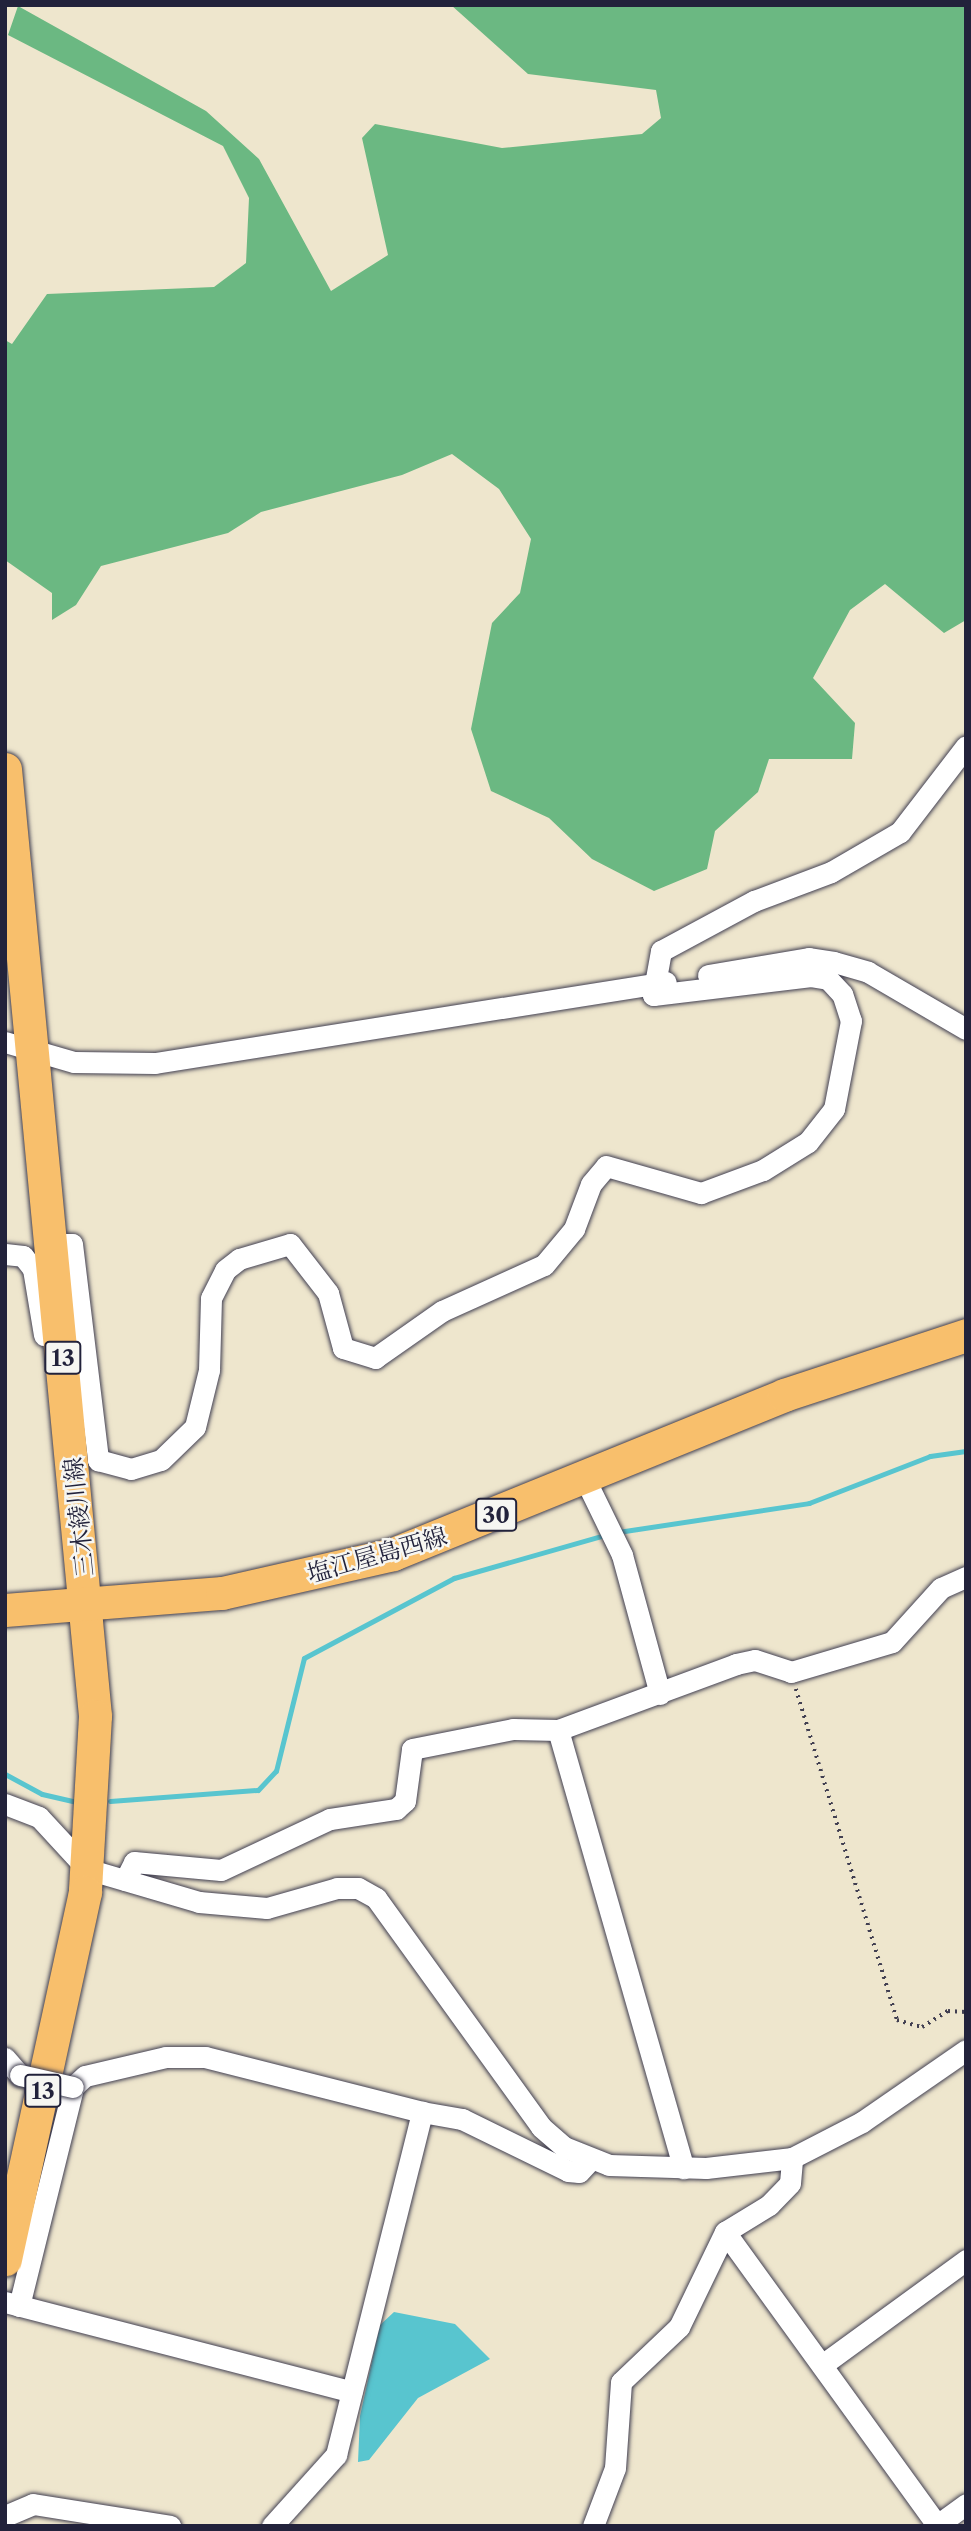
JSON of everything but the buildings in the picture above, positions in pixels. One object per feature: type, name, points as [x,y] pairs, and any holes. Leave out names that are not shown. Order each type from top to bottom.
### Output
[{"type":"main road","name":"三木綾川線","points":[[5,769],[19,1047],[52,1244],[88,1603],[95,1716],[87,1869],[5,2259]]},
{"type":"main road","name":"塩江屋島西線","points":[[5,1610],[222,1593],[319,1574],[428,1544],[784,1395],[966,1335]]},
{"type":"street","points":[[52,1244],[72,1244],[98,1460],[117,1470],[161,1460],[195,1427],[209,1370],[211,1298],[225,1270],[239,1259],[290,1244],[328,1293],[343,1348],[375,1358],[442,1311],[544,1265],[574,1229],[591,1184],[606,1166],[616,1164],[686,1191],[718,1191],[763,1170],[823,1128],[842,1084],[851,1021],[842,994],[828,979],[653,995],[654,984],[668,944],[831,872],[900,832],[966,746]]},
{"type":"street","points":[[19,1047],[74,1062],[155,1063],[821,960],[868,972],[966,1029]]},
{"type":"street","points":[[5,1254],[23,1256],[33,1269],[45,1342],[62,1344]]},
{"type":"street","points":[[584,1479],[622,1555],[660,1694]]},
{"type":"street","points":[[125,1880],[134,1862],[221,1870],[330,1819],[396,1809],[405,1801],[412,1749],[513,1729],[558,1730],[602,1709],[660,1694],[755,1660],[791,1672],[892,1642],[941,1588],[966,1577]]},
{"type":"street","points":[[558,1730],[684,2168]]},
{"type":"street","points":[[5,1804],[40,1817],[87,1869],[199,1902],[267,1908],[337,1888],[358,1888],[376,1898],[541,2127],[590,2160],[684,2168],[792,2158],[862,2122],[966,2050]]},
{"type":"street","points":[[5,2057],[20,2075],[73,2087]]},
{"type":"street","points":[[352,2392],[12,2304],[73,2087],[85,2076],[166,2057],[205,2057],[422,2112],[462,2119],[568,2171],[579,2172],[590,2160]]},
{"type":"street","points":[[272,2526],[332,2465],[422,2112]]},
{"type":"street","points":[[593,2526],[615,2468],[621,2382],[678,2327],[725,2232],[790,2183],[792,2158]]},
{"type":"street","points":[[725,2232],[937,2525],[966,2504]]},
{"type":"street","points":[[822,2365],[966,2260]]},
{"type":"street","points":[[5,2516],[33,2504],[93,2519],[170,2526]]},
{"type":"path","points":[[791,1672],[897,2020],[922,2027],[948,2011],[966,2012]]},
{"type":"green space","points":[[451,5],[966,5],[966,620],[944,633],[885,584],[850,610],[813,678],[855,723],[852,759],[769,759],[758,792],[715,831],[707,869],[654,891],[592,859],[549,818],[491,791],[471,729],[492,623],[520,593],[531,539],[499,489],[452,454],[402,475],[261,512],[228,533],[101,566],[76,605],[52,620],[52,593],[5,560],[5,340],[12,344],[47,294],[214,287],[246,263],[249,198],[223,146],[8,35],[18,6],[206,111],[259,159],[331,291],[388,255],[362,138],[375,124],[502,148],[642,134],[661,118],[656,90],[528,74]]},
{"type":"water","points":[[394,2312],[455,2324],[490,2359],[418,2398],[369,2460],[358,2462],[360,2416],[380,2325]]},
{"type":"waterway","points":[[618,1532],[809,1503],[930,1456],[966,1451]]},
{"type":"waterway","points":[[110,1801],[258,1790],[276,1771],[304,1658],[454,1578],[608,1534]]},
{"type":"waterway","points":[[5,1774],[42,1794],[80,1803]]}]
